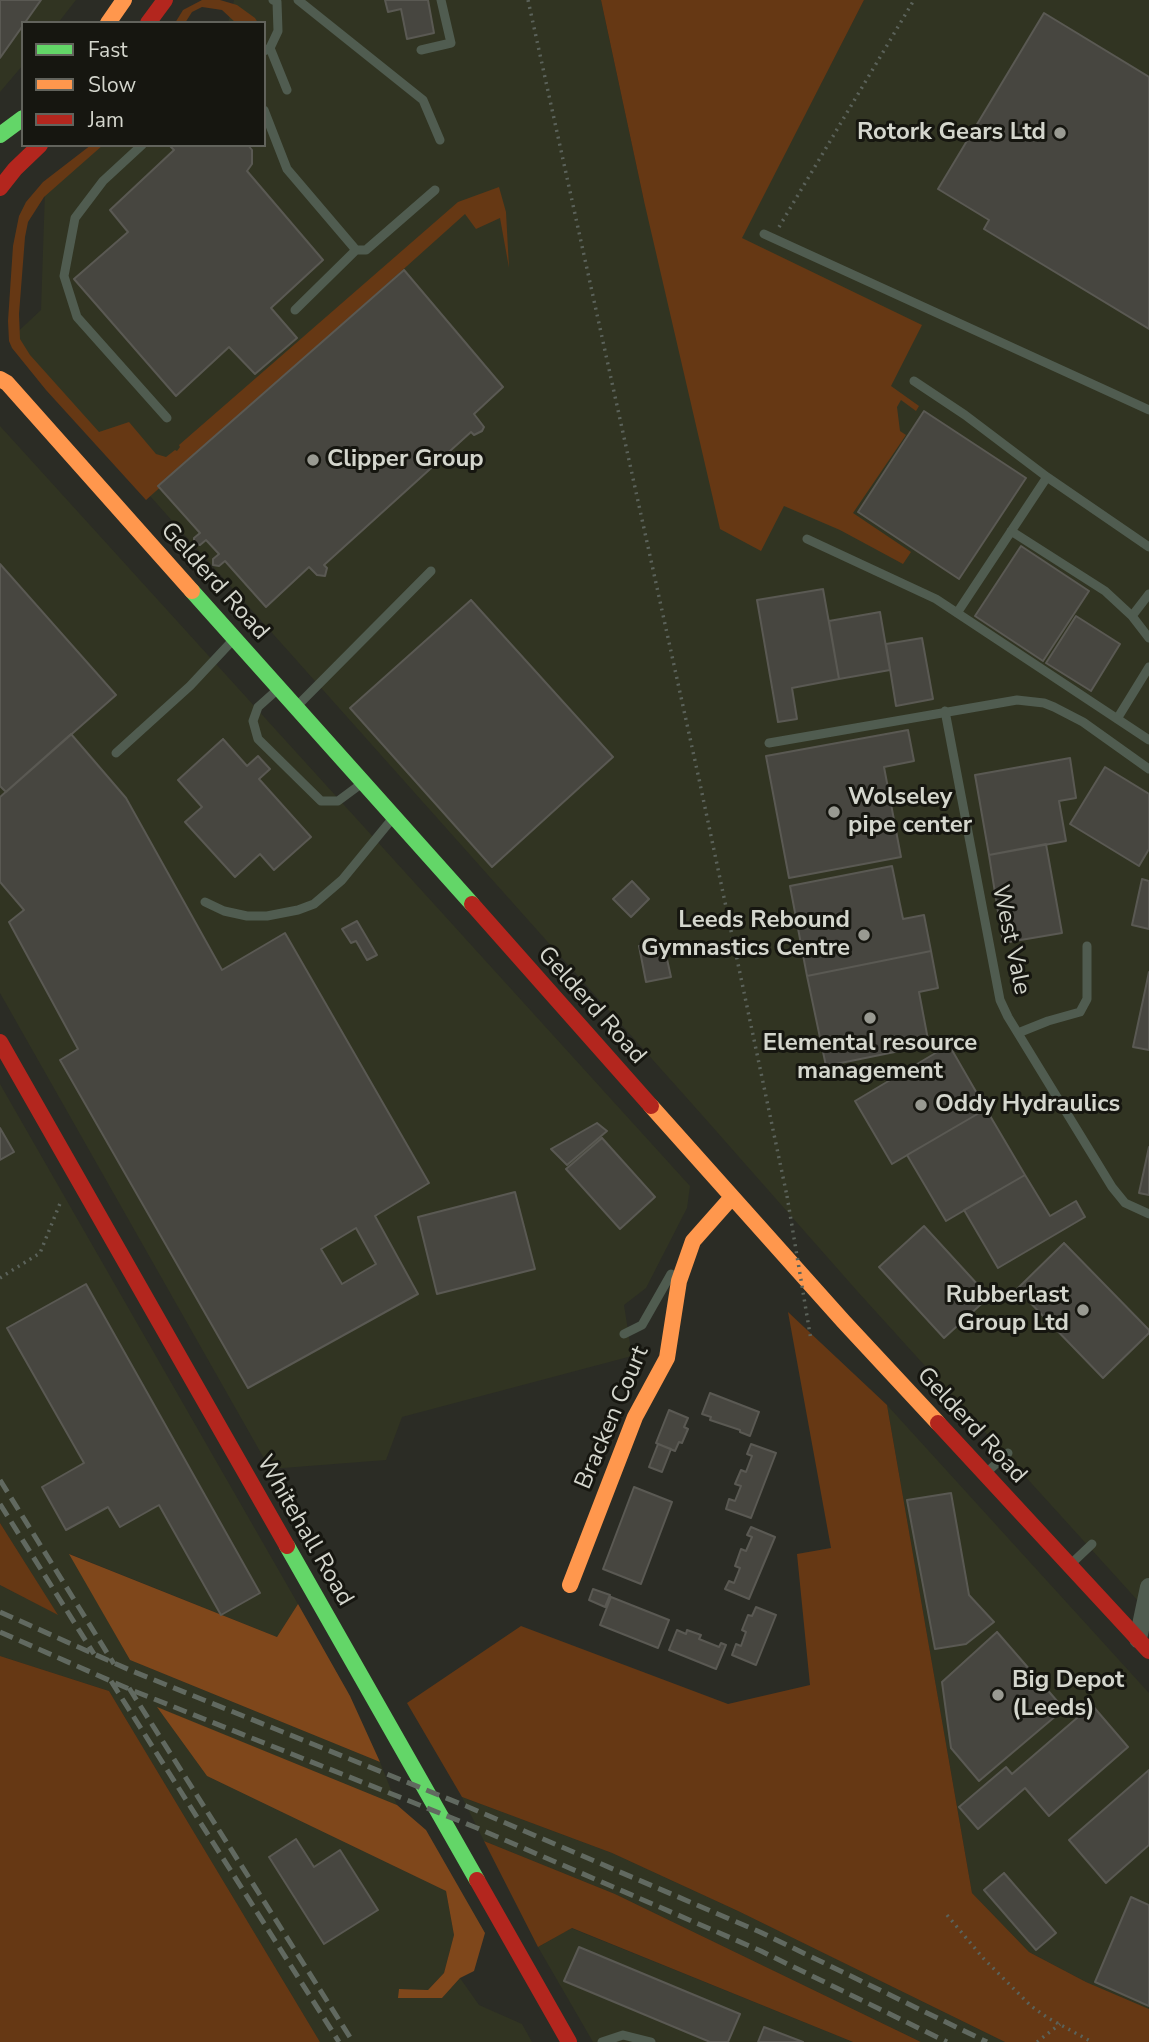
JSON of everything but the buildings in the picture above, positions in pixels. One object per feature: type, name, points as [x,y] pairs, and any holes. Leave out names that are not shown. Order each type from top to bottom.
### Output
[{"type":"main road","points":[[109,21],[124,0]]},
{"type":"main road","points":[[149,21],[164,0]]},
{"type":"main road","points":[[0,135],[21,119]]},
{"type":"main road","points":[[0,188],[38,147]]},
{"type":"main road","name":"Gelderd Road","points":[[0,367],[4,381],[732,1197],[1144,1645]]},
{"type":"main road","name":"Whitehall Road","points":[[0,1042],[569,2042]]},
{"type":"main road","name":"Bracken Court","points":[[570,1585],[635,1417],[667,1358],[679,1281],[693,1241],[732,1197]]},
{"type":"street","points":[[1144,1645],[1149,1587]]},
{"type":"lane","points":[[298,0],[423,100],[440,140]]},
{"type":"lane","points":[[421,50],[451,43],[441,0]]},
{"type":"lane","points":[[276,1],[278,31],[267,49],[287,90]]},
{"type":"lane","points":[[266,115],[286,169],[356,250]]},
{"type":"lane","points":[[140,147],[103,181],[75,218],[64,275],[77,317],[167,418]]},
{"type":"lane","points":[[295,310],[356,250],[366,250],[435,190]]},
{"type":"lane","points":[[768,236],[1149,410]]},
{"type":"lane","points":[[914,381],[1149,547]]},
{"type":"lane","points":[[957,612],[1047,477]]},
{"type":"lane","points":[[1011,531],[1104,592],[1132,616],[1149,638]]},
{"type":"lane","points":[[807,540],[936,599],[1149,740]]},
{"type":"lane","points":[[296,707],[431,571]]},
{"type":"lane","points":[[1132,616],[1149,594]]},
{"type":"lane","points":[[116,754],[235,639]]},
{"type":"lane","points":[[1117,719],[1149,667]]},
{"type":"lane","points":[[279,689],[258,707],[253,721],[258,738],[321,801],[338,801],[363,783]]},
{"type":"lane","points":[[769,743],[1017,699],[1044,703],[1083,723],[1149,769]]},
{"type":"lane","name":"West Vale","points":[[944,711],[1000,1000],[1112,1187],[1125,1203],[1149,1214]]},
{"type":"lane","points":[[205,902],[224,911],[247,916],[290,911],[314,904],[342,880],[393,817]]},
{"type":"lane","points":[[1018,1033],[1080,1012],[1087,999],[1087,946]]},
{"type":"lane","points":[[624,1334],[642,1325],[682,1254],[693,1241]]},
{"type":"lane","points":[[985,1474],[1008,1452]]},
{"type":"lane","points":[[1070,1565],[1092,1544]]},
{"type":"lane","points":[[602,2042],[623,2035],[651,2042]]},
{"type":"path","points":[[528,0],[687,720],[787,1196],[811,1340]]},
{"type":"path","points":[[768,236],[914,0]]},
{"type":"path","points":[[0,1278],[40,1253],[61,1201],[55,1190]]},
{"type":"path","points":[[947,1915],[983,1958],[1031,2006],[1092,2042]]},
{"type":"path","points":[[1037,2042],[1060,2024]]},
{"type":"shaded area","points":[[0,0],[76,0],[60,21],[21,21],[21,67],[0,92]]},
{"type":"shaded area","points":[[202,0],[220,0],[237,5],[257,21],[234,21],[222,10],[202,7],[192,12],[186,21],[176,21],[183,10]]},
{"type":"shaded area","points":[[234,0],[601,0],[644,201],[741,238],[864,0],[1149,0],[1149,1613],[858,1292],[10,339],[41,310],[45,191],[97,147],[266,147],[266,21],[229,21]]},
{"type":"shaded area","points":[[601,0],[864,0],[742,238],[922,325],[891,386],[919,406],[916,411],[901,400],[897,407],[900,431],[906,435],[853,513],[911,552],[903,564],[840,530],[784,506],[761,551],[720,529],[644,201]]},
{"type":"shaded area","points":[[88,147],[101,147],[44,197],[28,222],[19,314],[20,339],[30,355],[99,432],[129,422],[156,454],[166,457],[177,451],[179,445],[458,202],[499,187],[506,212],[509,268],[500,218],[476,229],[465,214],[146,500],[46,390],[9,341],[13,246],[19,216],[26,202],[43,182]]},
{"type":"shaded area","points":[[0,426],[690,1186],[687,1208],[646,1288],[624,1305],[632,1356],[402,1417],[386,1460],[270,1469],[0,993]]},
{"type":"shaded area","points":[[0,1084],[298,1604],[277,1637],[70,1554],[130,1660],[380,1762],[397,1805],[158,1708],[207,1776],[446,1891],[454,1935],[444,1973],[428,1990],[400,1989],[442,1998],[460,1978],[479,2005],[522,2024],[532,2042],[320,2042],[109,1691],[0,1656],[0,1585],[57,1614],[0,1523]]},
{"type":"shaded area","points":[[788,1312],[887,1405],[972,1893],[1029,1952],[1086,1982],[1149,2009],[1149,2042],[1005,2042],[738,1911],[612,1853],[462,1797],[407,1703],[521,1626],[728,1704],[810,1685],[797,1554],[831,1548]]},
{"type":"shaded area","points":[[887,1405],[1149,1693],[1149,2009],[1086,1982],[1029,1952],[972,1893]]},
{"type":"shaded area","points":[[0,1523],[58,1615],[0,1585]]},
{"type":"shaded area","points":[[69,1554],[277,1637],[298,1604],[350,1696],[380,1762],[130,1660]]},
{"type":"shaded area","points":[[0,1656],[109,1691],[320,2042],[0,2042]]},
{"type":"shaded area","points":[[157,1707],[397,1805],[426,1830],[485,1933],[474,1971],[460,1978],[442,1998],[398,1998],[399,1989],[428,1990],[444,1973],[454,1935],[446,1891],[207,1776]]},
{"type":"shaded area","points":[[462,1797],[612,1853],[738,1911],[1005,2042],[921,2042],[615,1894],[484,1841]]},
{"type":"shaded area","points":[[484,1841],[615,1894],[921,2042],[853,2042],[572,1928],[538,1947]]},
{"type":"shaded area","points":[[571,1928],[853,2042],[593,2042],[538,1947]]},
{"type":"railway","points":[[0,1480],[114,1664]]},
{"type":"railway","points":[[0,1504],[94,1654]]},
{"type":"railway","points":[[0,1612],[132,1671],[466,1806],[760,1932],[987,2042]]},
{"type":"railway","points":[[0,1632],[129,1689],[477,1828],[761,1951],[947,2042]]},
{"type":"railway","points":[[111,1681],[339,2042]]},
{"type":"railway","points":[[129,1688],[353,2042]]},
{"type":"traffic: fast","points":[[0,135],[21,119]]},
{"type":"traffic: fast","points":[[192,591],[472,904]]},
{"type":"traffic: fast","points":[[287,1546],[477,1880]]},
{"type":"traffic: slow","points":[[109,21],[124,0]]},
{"type":"traffic: slow","points":[[0,379],[7,383],[192,591]]},
{"type":"traffic: slow","points":[[651,1106],[938,1423]]},
{"type":"traffic: slow","points":[[570,1585],[635,1417],[667,1358],[679,1281],[693,1241],[732,1197]]},
{"type":"traffic: jam","points":[[149,21],[165,0]]},
{"type":"traffic: jam","points":[[0,188],[38,147]]},
{"type":"traffic: jam","points":[[472,904],[651,1106]]},
{"type":"traffic: jam","points":[[0,1042],[287,1546]]},
{"type":"traffic: jam","points":[[938,1423],[1149,1651]]},
{"type":"traffic: jam","points":[[477,1880],[569,2042]]},
{"type":"place","name":"Rotork Gears Ltd","points":[[1060,133]]},
{"type":"place","name":"Clipper Group","points":[[313,460]]},
{"type":"place","name":"Wolseley pipe center","points":[[834,812]]},
{"type":"place","name":"Leeds Rebound Gymnastics Centre","points":[[864,935]]},
{"type":"place","name":"Elemental resource management","points":[[870,1018]]},
{"type":"place","name":"Oddy Hydraulics","points":[[921,1105]]},
{"type":"place","name":"Rubberlast Group Ltd","points":[[1083,1310]]},
{"type":"place","name":"Big Depot (Leeds)","points":[[998,1695]]}]
